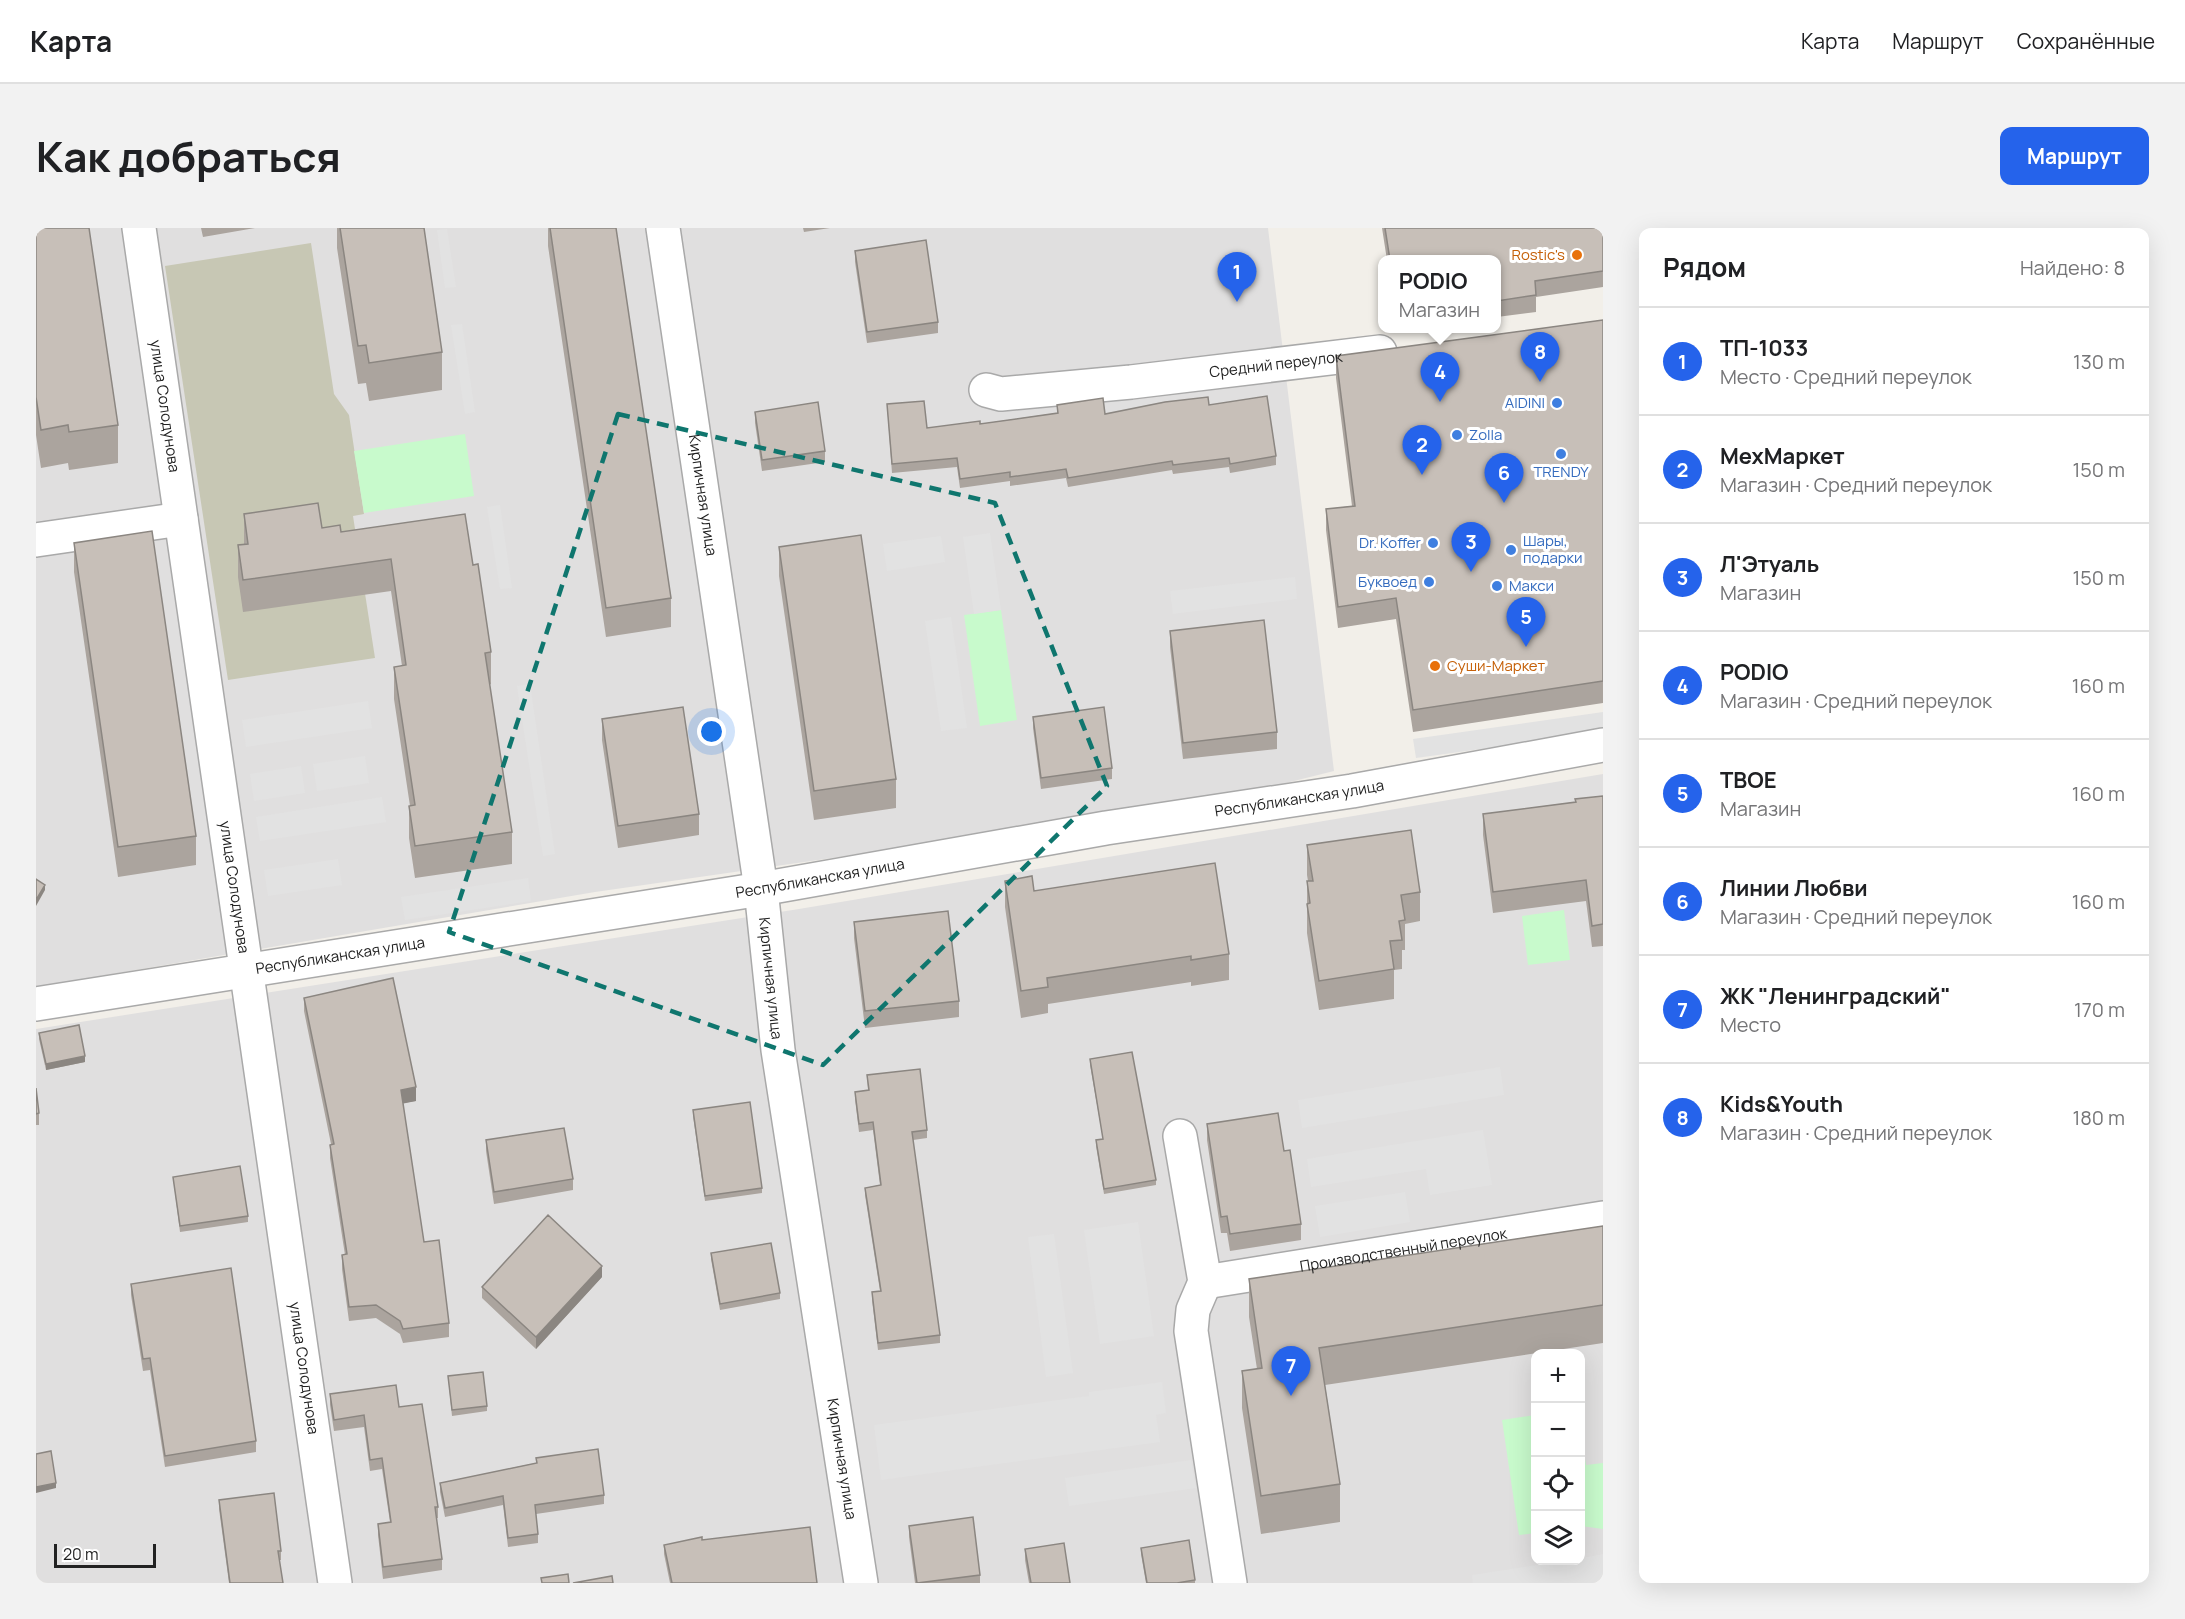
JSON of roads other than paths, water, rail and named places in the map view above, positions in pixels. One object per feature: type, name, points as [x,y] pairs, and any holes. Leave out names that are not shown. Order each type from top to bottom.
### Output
[{"type":"street","name":"улица Солодунова","points":[[139,228],[335,1583]]},
{"type":"street","name":"Кирпичная улица","points":[[663,228],[760,888],[778,1050],[861,1583]]},
{"type":"street","name":"Средний переулок","points":[[986,390],[1002,394],[1131,382],[1413,347]]},
{"type":"street","points":[[36,540],[181,519]]},
{"type":"street","name":"Республиканская улица","points":[[36,1004],[760,888],[1106,828],[1352,791],[1603,745]]},
{"type":"street","points":[[1180,1136],[1205,1282],[1193,1310],[1191,1331],[1230,1583]]},
{"type":"street","name":"Производственный переулок","points":[[1205,1282],[1603,1218]]},
{"type":"place","name":"Rostic's","points":[[1577,255]]},
{"type":"place","name":"ТП-1033","points":[[1237,302]]},
{"type":"place","name":"Kids&Youth","points":[[1540,382]]},
{"type":"place","name":"PODIO","points":[[1440,402]]},
{"type":"place","name":"AIDINI","points":[[1557,403]]},
{"type":"place","name":"Zolla","points":[[1457,435]]},
{"type":"place","name":"TRENDY","points":[[1561,454]]},
{"type":"place","name":"МехМаркет","points":[[1422,475]]},
{"type":"place","name":"Линии Любви","points":[[1504,503]]},
{"type":"place","name":"Dr. Koffer","points":[[1433,543]]},
{"type":"place","name":"Шары, подарки","points":[[1511,550]]},
{"type":"place","name":"Л'Этуаль","points":[[1471,572]]},
{"type":"place","name":"Буквоед","points":[[1429,582]]},
{"type":"place","name":"Макси","points":[[1497,586]]},
{"type":"place","name":"ТВОЕ","points":[[1526,647]]},
{"type":"place","name":"Суши-Маркет","points":[[1435,666]]},
{"type":"place","name":"ЖК \"Ленинградский\"","points":[[1291,1396]]}]
